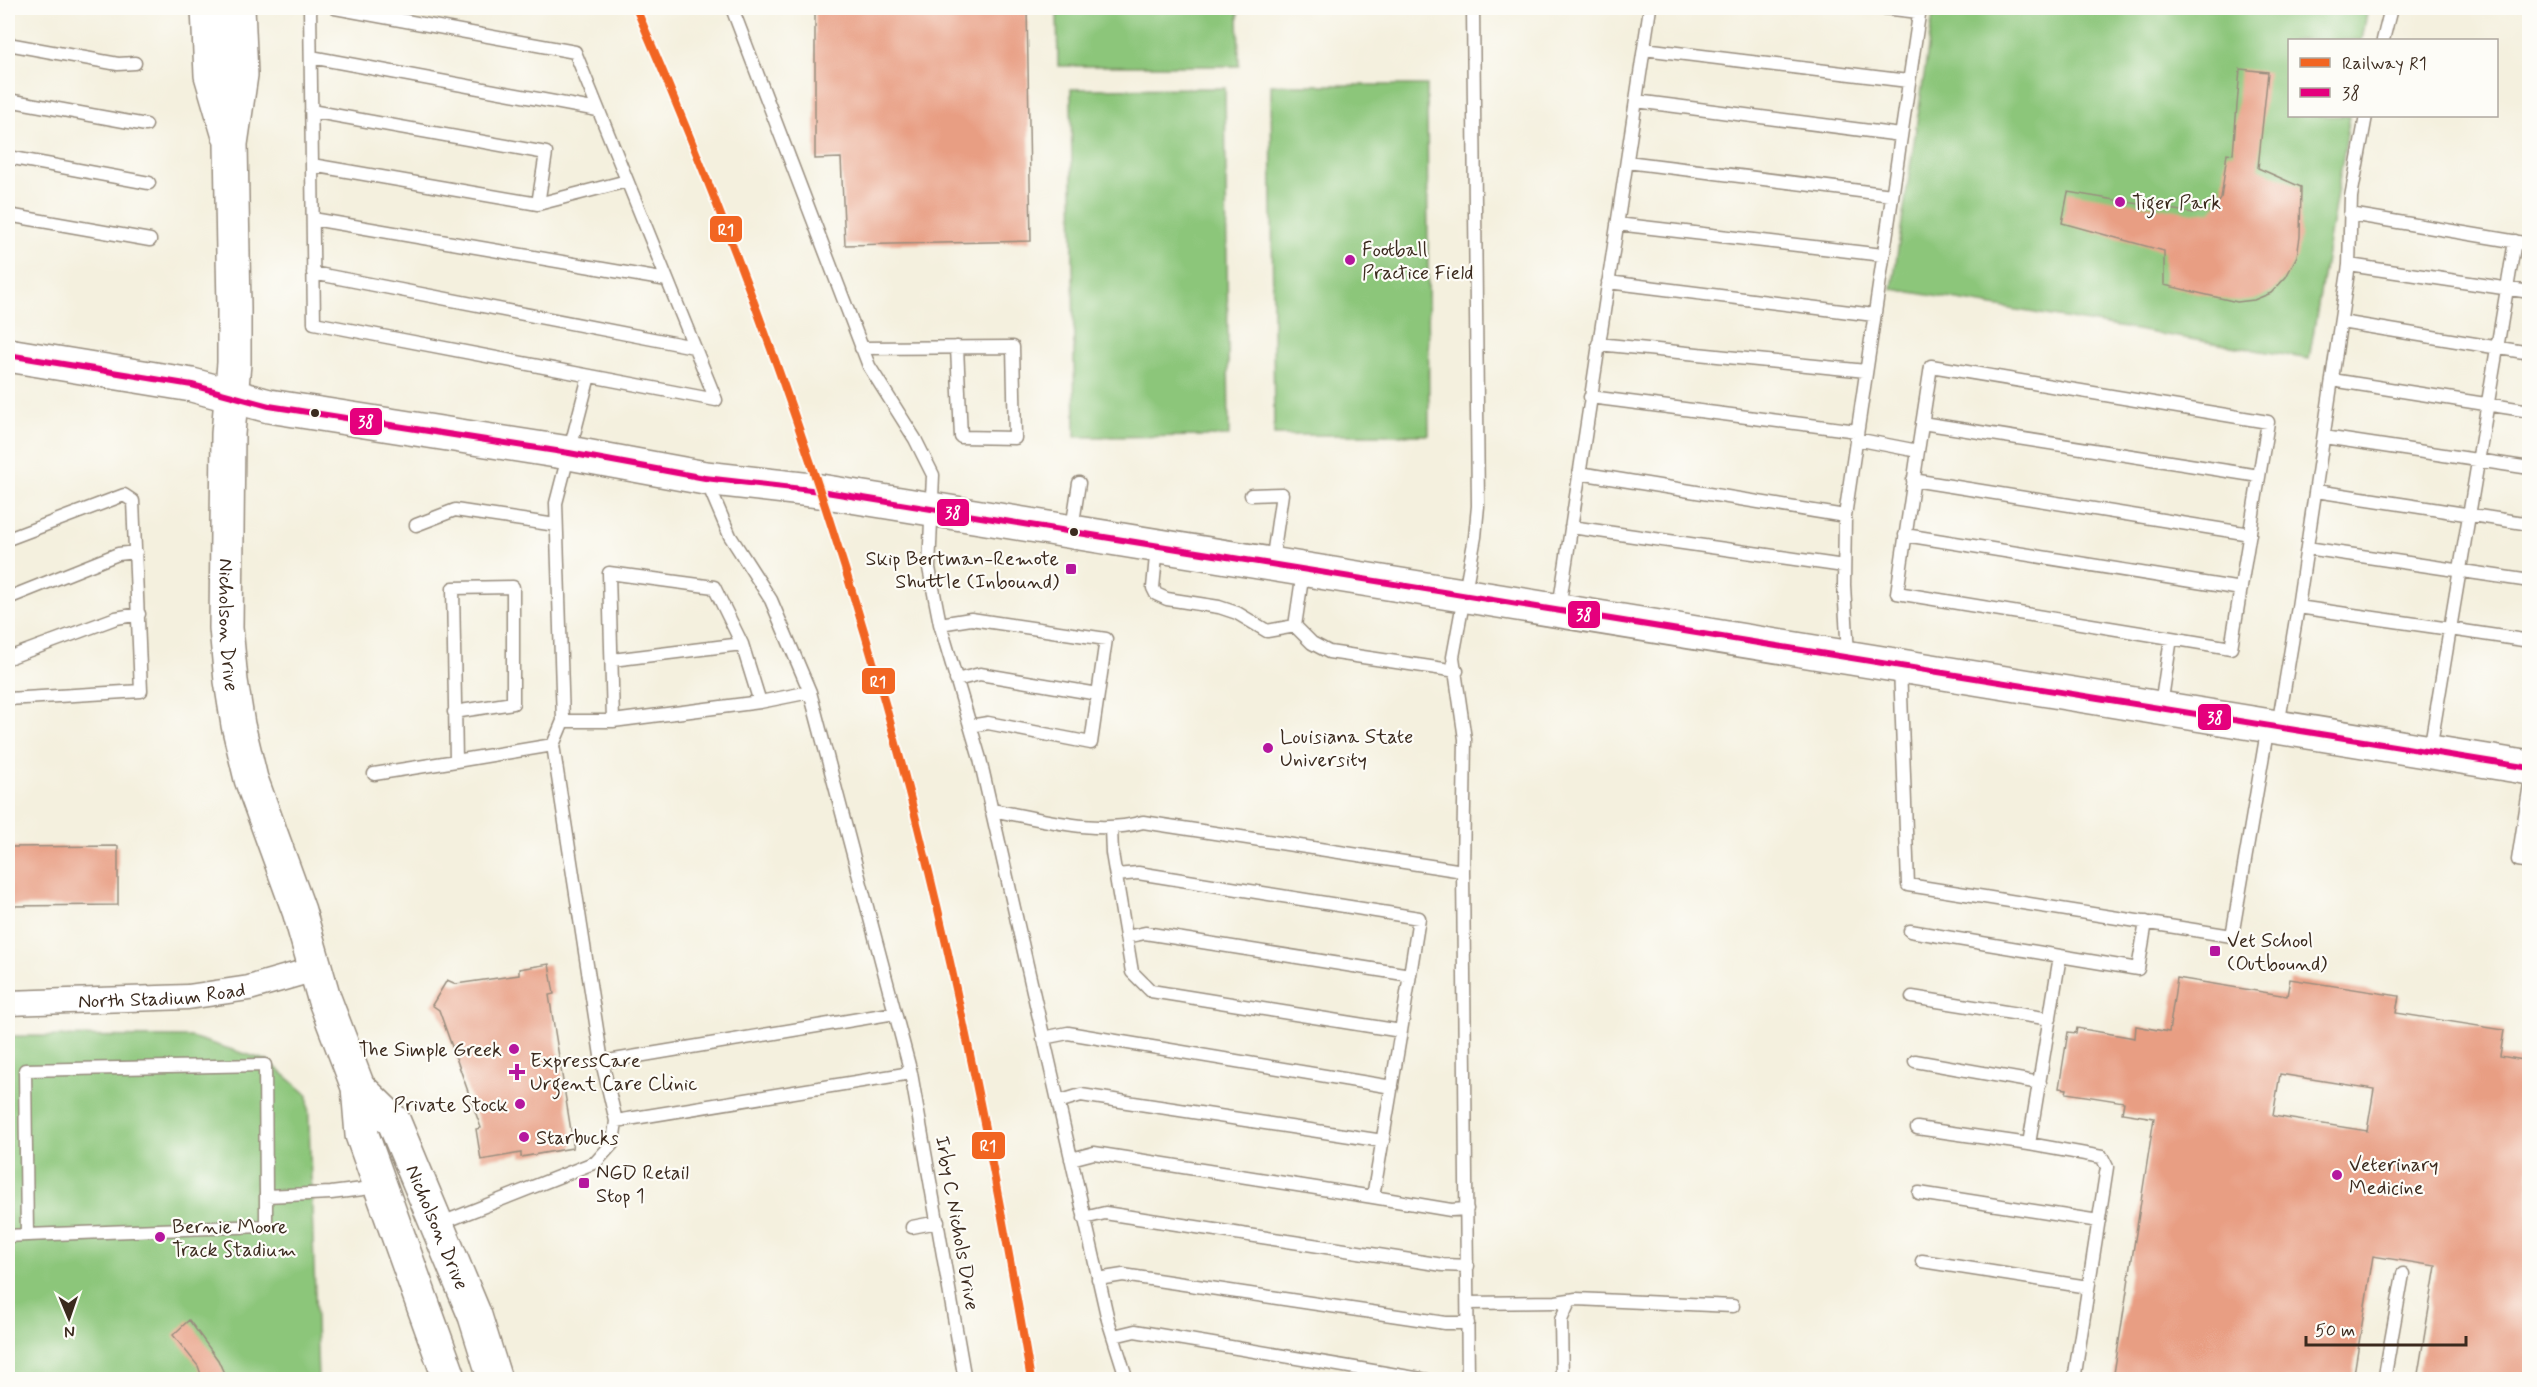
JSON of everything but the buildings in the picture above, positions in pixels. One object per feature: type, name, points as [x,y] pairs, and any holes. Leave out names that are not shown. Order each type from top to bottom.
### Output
[{"type":"street","name":"Nicholson Drive","points":[[207,8],[211,75],[231,144]]},
{"type":"street","name":"Nicholson Drive","points":[[238,8],[241,75],[231,144],[234,363],[230,396],[226,628],[231,681],[238,725],[251,779],[298,911],[315,969],[358,1087],[362,1135],[424,1323],[450,1380]]},
{"type":"street","points":[[10,359],[192,385],[269,406],[569,453],[705,478],[820,491],[930,508],[2529,768]]},
{"type":"street","name":"North Stadium Road","points":[[8,1003],[188,997],[249,988],[315,969]]},
{"type":"street","name":"Nicholson Drive","points":[[358,1087],[394,1122],[475,1316],[495,1380]]},
{"type":"street","points":[[424,1323],[453,1322],[461,1328],[479,1380]]},
{"type":"lane","points":[[310,8],[314,323],[716,400],[575,52],[335,8]]},
{"type":"lane","points":[[409,8],[409,21]]},
{"type":"lane","points":[[732,8],[868,366],[915,439],[933,475],[929,568],[940,624],[992,810],[1098,1279],[1127,1380]]},
{"type":"lane","points":[[1468,1380],[1463,871],[1465,739],[1453,657],[1478,506],[1473,8]]},
{"type":"lane","points":[[1559,610],[1650,8]]},
{"type":"lane","points":[[1848,657],[1844,566],[1845,516],[1919,10],[1884,8]]},
{"type":"lane","points":[[2383,39],[2391,8]]},
{"type":"lane","points":[[8,44],[118,64],[135,63]]},
{"type":"lane","points":[[1644,49],[1908,81]]},
{"type":"lane","points":[[311,57],[598,110]]},
{"type":"lane","points":[[8,100],[146,125]]},
{"type":"lane","points":[[1636,101],[1901,135]]},
{"type":"lane","points":[[311,111],[546,153],[538,204]]},
{"type":"lane","points":[[1900,666],[1908,885],[2232,936],[2298,607],[2349,265],[2350,214],[2366,117]]},
{"type":"lane","points":[[8,157],[149,183]]},
{"type":"lane","points":[[1627,162],[1892,195]]},
{"type":"lane","points":[[312,165],[538,204],[627,181]]},
{"type":"lane","points":[[2350,214],[2529,244]]},
{"type":"lane","points":[[8,215],[150,240]]},
{"type":"lane","points":[[313,219],[667,280]]},
{"type":"lane","points":[[1617,224],[1883,255]]},
{"type":"lane","points":[[2430,751],[2515,241]]},
{"type":"lane","points":[[2349,265],[2529,292]]},
{"type":"lane","points":[[313,273],[694,347]]},
{"type":"lane","points":[[1608,282],[1874,315]]},
{"type":"lane","points":[[2341,322],[2529,353]]},
{"type":"lane","points":[[1598,344],[1866,371]]},
{"type":"lane","points":[[861,348],[1013,347],[1015,438],[961,438],[957,348]]},
{"type":"lane","points":[[1931,366],[2268,422],[2231,648],[1897,593],[1918,451],[1931,366]]},
{"type":"lane","points":[[437,1225],[596,1162],[613,1143],[616,1121],[602,1062],[553,744],[563,722],[556,503],[589,376]]},
{"type":"lane","points":[[2332,380],[2529,411]]},
{"type":"lane","points":[[1590,397],[1856,435],[1918,451]]},
{"type":"lane","points":[[1922,423],[2259,476]]},
{"type":"lane","points":[[2324,437],[2529,468]]},
{"type":"lane","points":[[1578,473],[1845,516]]},
{"type":"lane","name":"Irby C Nichols Drive","points":[[705,478],[730,536],[771,600],[810,692],[911,1073],[965,1380]]},
{"type":"lane","points":[[1913,480],[2250,534]]},
{"type":"lane","points":[[1071,532],[1079,483]]},
{"type":"lane","points":[[2316,491],[2529,524]]},
{"type":"lane","points":[[1251,495],[1282,494],[1295,626],[1312,644],[1329,652],[1456,671]]},
{"type":"lane","points":[[8,539],[124,495],[133,501],[141,692],[8,699]]},
{"type":"lane","points":[[416,525],[455,510],[556,525]]},
{"type":"lane","points":[[1571,527],[1844,566]]},
{"type":"lane","points":[[1905,535],[2241,589]]},
{"type":"lane","points":[[1158,545],[1153,588],[1156,594],[1219,607],[1267,631],[1295,626]]},
{"type":"lane","points":[[2307,548],[2529,581]]},
{"type":"lane","points":[[8,598],[118,554],[136,552]]},
{"type":"lane","points":[[613,722],[609,573],[714,587],[742,644],[760,702]]},
{"type":"lane","points":[[454,712],[513,703],[513,587],[453,588],[454,712],[456,761]]},
{"type":"lane","points":[[2298,607],[2529,641]]},
{"type":"lane","points":[[8,658],[116,618],[139,614]]},
{"type":"lane","points":[[940,624],[971,619],[1106,639],[1091,743],[988,723],[970,726]]},
{"type":"lane","points":[[2160,708],[2171,638]]},
{"type":"lane","points":[[612,660],[742,644]]},
{"type":"lane","points":[[956,680],[980,674],[1098,694]]},
{"type":"lane","points":[[563,722],[613,722],[760,702],[810,692]]},
{"type":"lane","points":[[374,774],[553,744]]},
{"type":"lane","points":[[2529,784],[2518,860],[2529,862]]},
{"type":"lane","points":[[992,810],[1111,828],[1123,828],[1143,822],[1463,871]]},
{"type":"lane","points":[[1111,828],[1116,875],[1132,972],[1151,991],[1401,1031]]},
{"type":"lane","points":[[1116,875],[1138,873],[1419,918],[1373,1197]]},
{"type":"lane","points":[[1910,931],[2138,969],[2146,922]]},
{"type":"lane","points":[[1126,938],[1145,933],[1410,975]]},
{"type":"lane","points":[[2030,1144],[2060,956]]},
{"type":"lane","points":[[1912,997],[2050,1019]]},
{"type":"lane","points":[[602,1062],[895,1012]]},
{"type":"lane","points":[[1043,1038],[1068,1033],[1392,1087]]},
{"type":"lane","points":[[1915,1061],[2040,1083]]},
{"type":"lane","points":[[8,1236],[266,1226],[265,1065],[26,1070],[27,1235]]},
{"type":"lane","points":[[616,1121],[911,1073]]},
{"type":"lane","points":[[1058,1102],[1081,1095],[1383,1141]]},
{"type":"lane","points":[[1917,1128],[2102,1157],[2107,1167],[2074,1380]]},
{"type":"lane","points":[[1071,1159],[1094,1153],[1451,1210],[1467,1209]]},
{"type":"lane","points":[[266,1196],[332,1193],[380,1186]]},
{"type":"lane","points":[[1919,1193],[2099,1221]]},
{"type":"lane","points":[[1084,1218],[1105,1213],[1443,1265],[1468,1266]]},
{"type":"lane","points":[[912,1227],[938,1221]]},
{"type":"lane","points":[[1922,1261],[2088,1287]]},
{"type":"lane","points":[[2384,1380],[2403,1274]]},
{"type":"lane","points":[[1098,1279],[1123,1275],[1445,1323],[1468,1323]]},
{"type":"lane","points":[[1468,1303],[1554,1302],[1570,1299],[1733,1306]]},
{"type":"lane","points":[[1562,1380],[1561,1320],[1570,1299]]},
{"type":"lane","points":[[1114,1336],[1135,1331],[1427,1380]]},
{"type":"green space","points":[[1057,8],[1238,8],[1239,66],[1058,66]]},
{"type":"green space","name":"Tiger Park","points":[[1934,8],[2368,8],[2362,39],[2288,39],[2288,117],[2350,117],[2309,359],[1892,289]]},
{"type":"green space","name":"Football Practice Field","points":[[1271,85],[1427,85],[1429,435],[1274,435]]},
{"type":"green space","points":[[1225,88],[1229,436],[1075,437],[1071,89]]},
{"type":"green space","name":"Bernie Moore Track Stadium","points":[[8,1036],[191,1037],[268,1061],[308,1095],[318,1379],[8,1379]]},
{"type":"rail line","name":"R1","points":[[636,8],[680,113],[763,326],[837,542],[870,651],[929,872],[972,1061],[1031,1380]]},
{"type":"transit line","name":"38","points":[[8,355],[192,385],[269,406],[569,453],[705,478],[820,491],[2530,768]]},
{"type":"place","name":"Tiger Park","points":[[2120,202]]},
{"type":"place","name":"Football Practice Field","points":[[1350,260]]},
{"type":"place","name":"Skip Bertman-Remote Shuttle (Inbound)","points":[[1071,569]]},
{"type":"place","name":"Louisiana State University","points":[[1268,748]]},
{"type":"place","name":"Vet School (Outbound)","points":[[2215,951]]},
{"type":"place","name":"The Simple Greek","points":[[514,1049]]},
{"type":"place","name":"ExpressCare Urgent Care Clinic","points":[[517,1072]]},
{"type":"place","name":"Private Stock","points":[[520,1104]]},
{"type":"place","name":"Starbucks","points":[[524,1137]]},
{"type":"place","name":"Veterinary Medicine","points":[[2337,1175]]},
{"type":"place","name":"NGD Retail Stop 1","points":[[584,1183]]},
{"type":"place","name":"Bernie Moore Track Stadium","points":[[160,1237]]}]
